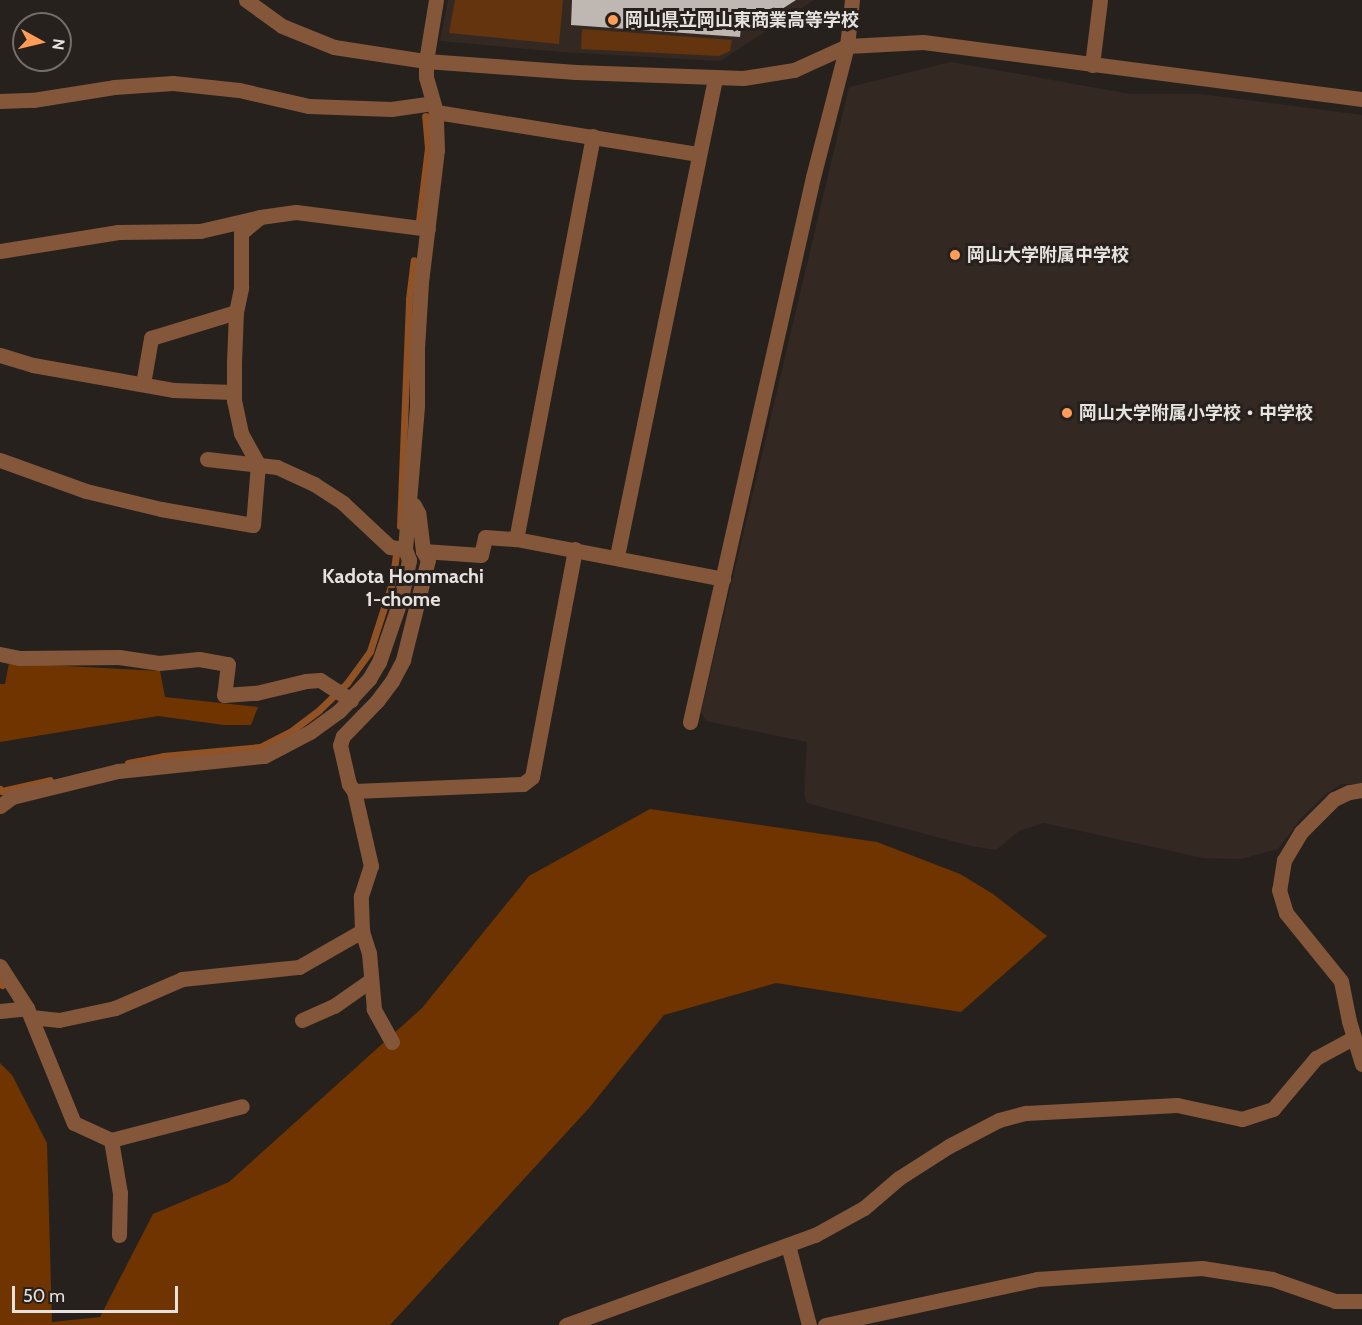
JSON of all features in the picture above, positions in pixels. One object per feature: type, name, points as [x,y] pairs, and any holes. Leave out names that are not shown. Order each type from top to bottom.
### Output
[{"type":"street","points":[[246,0],[282,26],[334,47],[426,61],[576,72],[743,78],[794,70],[848,46],[923,42],[1362,99]]},
{"type":"street","points":[[400,548],[412,500],[417,405],[417,348],[437,150],[434,107],[426,77],[426,61],[436,0]]},
{"type":"street","points":[[690,722],[813,177],[848,46],[852,0]]},
{"type":"street","points":[[1092,65],[1100,0]]},
{"type":"street","points":[[617,556],[715,77]]},
{"type":"street","points":[[0,101],[33,100],[114,87],[173,83],[238,90],[309,106],[391,109],[434,107],[699,154]]},
{"type":"street","points":[[516,539],[593,136]]},
{"type":"street","points":[[0,251],[118,232],[201,231],[260,217],[296,212],[428,229]]},
{"type":"street","points":[[0,460],[86,491],[161,509],[253,525],[258,464],[241,433],[234,392],[236,312],[241,288],[241,233],[260,217]]},
{"type":"street","points":[[143,384],[151,338],[236,312]]},
{"type":"street","points":[[0,355],[33,365],[173,390],[234,392]]},
{"type":"street","points":[[0,807],[12,797],[118,771],[264,756],[310,732],[343,695],[379,662],[390,635],[409,560],[400,548],[390,547],[343,503],[314,484],[277,467],[207,459]]},
{"type":"street","points":[[392,1042],[374,1009],[369,953],[362,931],[361,896],[371,866],[354,790],[340,746],[343,736],[387,688],[403,660],[428,567],[428,560],[423,551],[418,513],[412,500]]},
{"type":"street","points":[[423,551],[481,555],[484,537],[516,539],[617,556],[723,579]]},
{"type":"street","points":[[354,790],[523,784],[532,777],[575,549]]},
{"type":"street","points":[[0,654],[19,658],[119,657],[159,663],[199,658],[228,664],[224,695],[256,693],[306,681],[320,680],[343,695]]},
{"type":"street","points":[[1362,790],[1349,792],[1334,799],[1301,832],[1284,860],[1279,890],[1286,913],[1341,981],[1353,1038],[1362,1064]]},
{"type":"street","points":[[0,1011],[29,1013],[59,1020],[115,1008],[182,979],[299,967],[362,931]]},
{"type":"street","points":[[0,966],[29,1013],[74,1123],[111,1140],[242,1106]]},
{"type":"street","points":[[302,1020],[334,1006],[371,980]]},
{"type":"street","points":[[566,1325],[815,1235],[864,1208],[899,1178],[950,1146],[999,1120],[1026,1113],[1177,1105],[1242,1119],[1274,1109],[1316,1058],[1353,1038]]},
{"type":"street","points":[[111,1140],[120,1192],[119,1234]]},
{"type":"street","points":[[788,1245],[808,1325]]},
{"type":"street","points":[[825,1325],[1036,1279],[1202,1268],[1272,1279],[1335,1302],[1362,1300]]},
{"type":"shaded area","name":"岡山県立岡山東商業高等学校","points":[[448,0],[814,0],[720,61],[562,52],[440,41]]},
{"type":"shaded area","points":[[455,0],[563,0],[559,44],[449,33]]},
{"type":"shaded area","points":[[582,29],[732,40],[730,51],[719,56],[581,49]]},
{"type":"shaded area","name":"岡山大学附属小学校・中学校","points":[[951,62],[1130,94],[1200,94],[1362,115],[1362,784],[1341,784],[1326,794],[1302,817],[1278,849],[1241,859],[1203,858],[1044,823],[1019,831],[996,850],[971,846],[807,803],[804,794],[807,742],[706,721],[701,712],[849,87]]},
{"type":"shaded area","points":[[9,663],[160,671],[165,697],[258,707],[251,725],[224,725],[158,716],[0,742],[0,684],[5,684]]},
{"type":"shaded area","points":[[650,809],[877,842],[960,874],[993,894],[1047,936],[961,1012],[776,983],[664,1015],[589,1108],[390,1325],[0,1325],[0,1063],[12,1075],[47,1143],[52,1322],[100,1317],[153,1214],[229,1182],[422,1008],[529,876]]},
{"type":"building","points":[[572,0],[796,0],[768,18],[742,15],[740,37],[571,25]]},
{"type":"waterway","points":[[419,221],[428,148],[425,116]]},
{"type":"waterway","points":[[400,526],[409,299],[414,260]]},
{"type":"waterway","points":[[128,763],[163,756],[260,747],[290,732],[319,710],[347,683],[370,651],[392,583],[397,549]]},
{"type":"waterway","points":[[0,789],[2,791],[50,780]]},
{"type":"place","name":"岡山県立岡山東商業高等学校","points":[[613,20]]},
{"type":"place","name":"岡山大学附属中学校","points":[[955,255]]},
{"type":"place","name":"岡山大学附属小学校・中学校","points":[[1067,413]]},
{"type":"district","name":"Kadota Hommachi 1-chome","points":[[403,588]]}]
